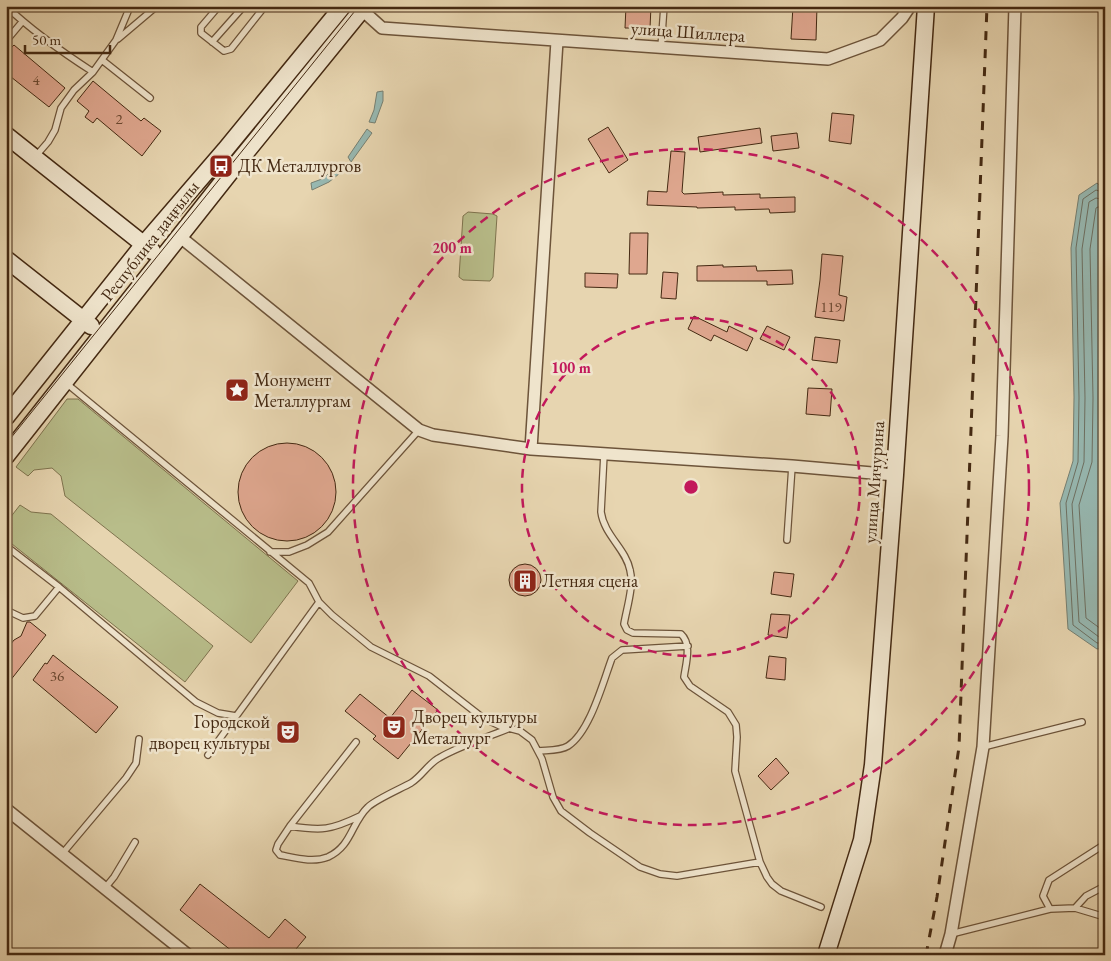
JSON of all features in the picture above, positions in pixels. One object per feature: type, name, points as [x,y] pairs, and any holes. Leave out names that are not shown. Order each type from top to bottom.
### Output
[{"type":"main road","name":"Республика даңғылы","points":[[6,417],[144,244],[226,150],[343,6]]},
{"type":"main road","name":"улица Мичурина","points":[[826,955],[862,840],[870,784],[895,475],[926,6]]},
{"type":"main road","name":"Республика даңғылы","points":[[6,456],[179,236],[364,8]]},
{"type":"main road","points":[[6,135],[162,258]]},
{"type":"main road","points":[[6,259],[101,335]]},
{"type":"street","name":"улица Шиллера","points":[[364,8],[382,28],[828,59],[880,40],[902,18],[910,6]]},
{"type":"street","points":[[945,955],[951,934],[984,747],[1002,436],[1015,6]]},
{"type":"street","points":[[531,449],[557,41]]},
{"type":"street","points":[[179,236],[419,430],[447,438],[531,449],[792,466],[895,475]]},
{"type":"street","points":[[6,808],[188,955]]},
{"type":"lane","points":[[6,6],[22,22],[55,48],[93,72]]},
{"type":"lane","points":[[35,158],[55,130],[61,108],[74,90],[93,72],[102,60],[116,40],[129,10],[133,6]]},
{"type":"lane","points":[[116,40],[157,6]]},
{"type":"lane","points":[[219,6],[201,27],[201,32],[224,51],[230,49],[266,6]]},
{"type":"lane","points":[[212,42],[244,6]]},
{"type":"lane","points":[[661,48],[664,6]]},
{"type":"lane","points":[[6,41],[22,22]]},
{"type":"lane","points":[[102,60],[150,98]]},
{"type":"lane","points":[[64,382],[309,583],[319,602],[371,647],[429,676],[483,718],[520,732],[532,740],[542,758],[553,797],[561,810],[590,834],[640,867],[660,874],[677,876],[760,862]]},
{"type":"lane","points":[[270,552],[289,552],[308,545],[328,532],[419,430]]},
{"type":"lane","points":[[604,454],[602,521],[627,561],[630,570],[631,581],[624,624],[627,630],[633,633],[681,634],[686,638],[688,646],[684,677],[686,681],[690,686],[728,712],[736,724],[735,770],[760,862],[772,884],[781,891],[821,907]]},
{"type":"lane","points":[[787,540],[792,466]]},
{"type":"lane","points":[[6,546],[59,587],[196,702],[218,713],[236,716]]},
{"type":"lane","points":[[6,610],[23,618],[35,616],[59,587]]},
{"type":"lane","points":[[208,754],[319,602]]},
{"type":"lane","points":[[538,751],[561,749],[569,746],[576,739],[588,723],[612,658],[616,653],[622,650],[688,646]]},
{"type":"lane","points":[[984,747],[1082,722]]},
{"type":"lane","points":[[356,742],[290,826],[278,844],[276,850],[280,855],[316,861],[330,856],[342,848],[350,837],[360,816],[369,806],[415,780],[427,766],[440,757],[510,728]]},
{"type":"lane","points":[[62,854],[126,778],[136,763],[139,739]]},
{"type":"lane","points":[[290,826],[325,829],[339,826],[360,816]]},
{"type":"lane","points":[[105,888],[114,877],[135,842]]},
{"type":"lane","points":[[1050,909],[1043,896],[1049,880],[1105,844]]},
{"type":"lane","points":[[1074,908],[1086,896],[1105,886]]},
{"type":"lane","points":[[951,934],[1050,909],[1074,908],[1105,917]]},
{"type":"green space","points":[[468,212],[497,216],[493,277],[490,281],[463,280],[459,277],[463,216]]},
{"type":"green space","points":[[67,399],[78,399],[298,581],[251,643],[65,496],[61,476],[52,468],[34,470],[28,476],[16,467]]},
{"type":"green space","points":[[20,505],[31,512],[51,514],[213,646],[185,682],[7,540],[6,523]]},
{"type":"water","points":[[383,91],[383,101],[375,123],[369,122],[374,110],[377,92]]},
{"type":"water","points":[[367,129],[372,133],[351,162],[348,157]]},
{"type":"water","points":[[342,163],[345,169],[329,182],[312,190],[311,183],[322,179]]},
{"type":"water","points":[[1097,183],[1105,190],[1105,648],[1097,649],[1068,629],[1060,503],[1073,461],[1074,397],[1071,248],[1079,195]]},
{"type":"building","points":[[626,6],[651,6],[650,28],[625,28]]},
{"type":"building","points":[[793,6],[817,6],[816,40],[791,39]]},
{"type":"building","points":[[14,45],[65,88],[49,107],[6,73],[6,53]]},
{"type":"building","points":[[93,81],[141,121],[144,118],[161,131],[142,156],[97,118],[93,123],[85,117],[89,111],[77,101]]},
{"type":"building","points":[[832,113],[854,115],[851,144],[829,141]]},
{"type":"building","points":[[608,127],[628,160],[609,173],[588,139]]},
{"type":"building","points":[[760,128],[762,143],[700,152],[698,137]]},
{"type":"building","points":[[797,133],[799,148],[773,151],[771,136]]},
{"type":"building","points":[[671,151],[685,152],[682,192],[684,194],[723,192],[723,195],[760,194],[760,198],[795,197],[795,212],[770,213],[769,209],[735,210],[735,207],[697,208],[647,205],[648,191],[667,192]]},
{"type":"building","points":[[630,233],[648,233],[647,274],[629,274]]},
{"type":"building","points":[[822,254],[843,256],[839,295],[847,297],[844,321],[815,317]]},
{"type":"building","points":[[723,265],[723,267],[756,266],[757,271],[792,270],[793,284],[767,285],[767,281],[697,281],[697,266]]},
{"type":"building","points":[[663,272],[678,273],[676,299],[661,298]]},
{"type":"building","points":[[585,273],[618,274],[617,288],[585,287]]},
{"type":"building","points":[[694,316],[727,332],[729,326],[753,338],[747,351],[714,335],[711,341],[688,329]]},
{"type":"building","points":[[767,326],[790,337],[784,350],[760,339]]},
{"type":"building","points":[[815,337],[840,340],[837,363],[812,360]]},
{"type":"building","points":[[808,388],[832,389],[830,416],[806,414]]},
{"type":"building","points":[[287,443],[306,447],[322,457],[332,473],[336,492],[332,511],[322,527],[306,537],[287,541],[268,537],[252,527],[242,511],[238,492],[242,473],[252,457],[268,447]]},
{"type":"building","name":"Летняя сцена","points":[[525,564],[536,569],[541,580],[536,591],[525,596],[514,591],[509,580],[514,569]]},
{"type":"building","points":[[774,572],[794,574],[791,597],[771,594]]},
{"type":"building","points":[[771,614],[790,615],[787,638],[768,635]]},
{"type":"building","points":[[27,622],[30,622],[46,635],[6,686],[6,650],[14,640],[21,636]]},
{"type":"building","points":[[53,655],[118,707],[96,733],[33,680]]},
{"type":"building","points":[[769,656],[786,658],[785,680],[766,678]]},
{"type":"building","name":"Дворец культуры Металлург","points":[[412,690],[438,710],[398,759],[373,739],[376,736],[345,711],[360,694],[390,718]]},
{"type":"building","points":[[776,758],[789,773],[771,790],[758,776]]},
{"type":"building","points":[[200,884],[269,938],[285,919],[306,937],[291,955],[237,955],[180,910]]},
{"type":"tram line","points":[[6,444],[359,6]]},
{"type":"railway","points":[[926,955],[937,897],[959,747],[987,6]]},
{"type":"place","name":"ДК Металлургов","points":[[221,166]]},
{"type":"place","name":"Монумент Металлургам","points":[[237,390]]},
{"type":"place","name":"Летняя сцена","points":[[525,581]]},
{"type":"place","name":"Дворец культуры Металлург","points":[[394,727]]},
{"type":"place","name":"Городской дворец культуры","points":[[288,732]]}]
